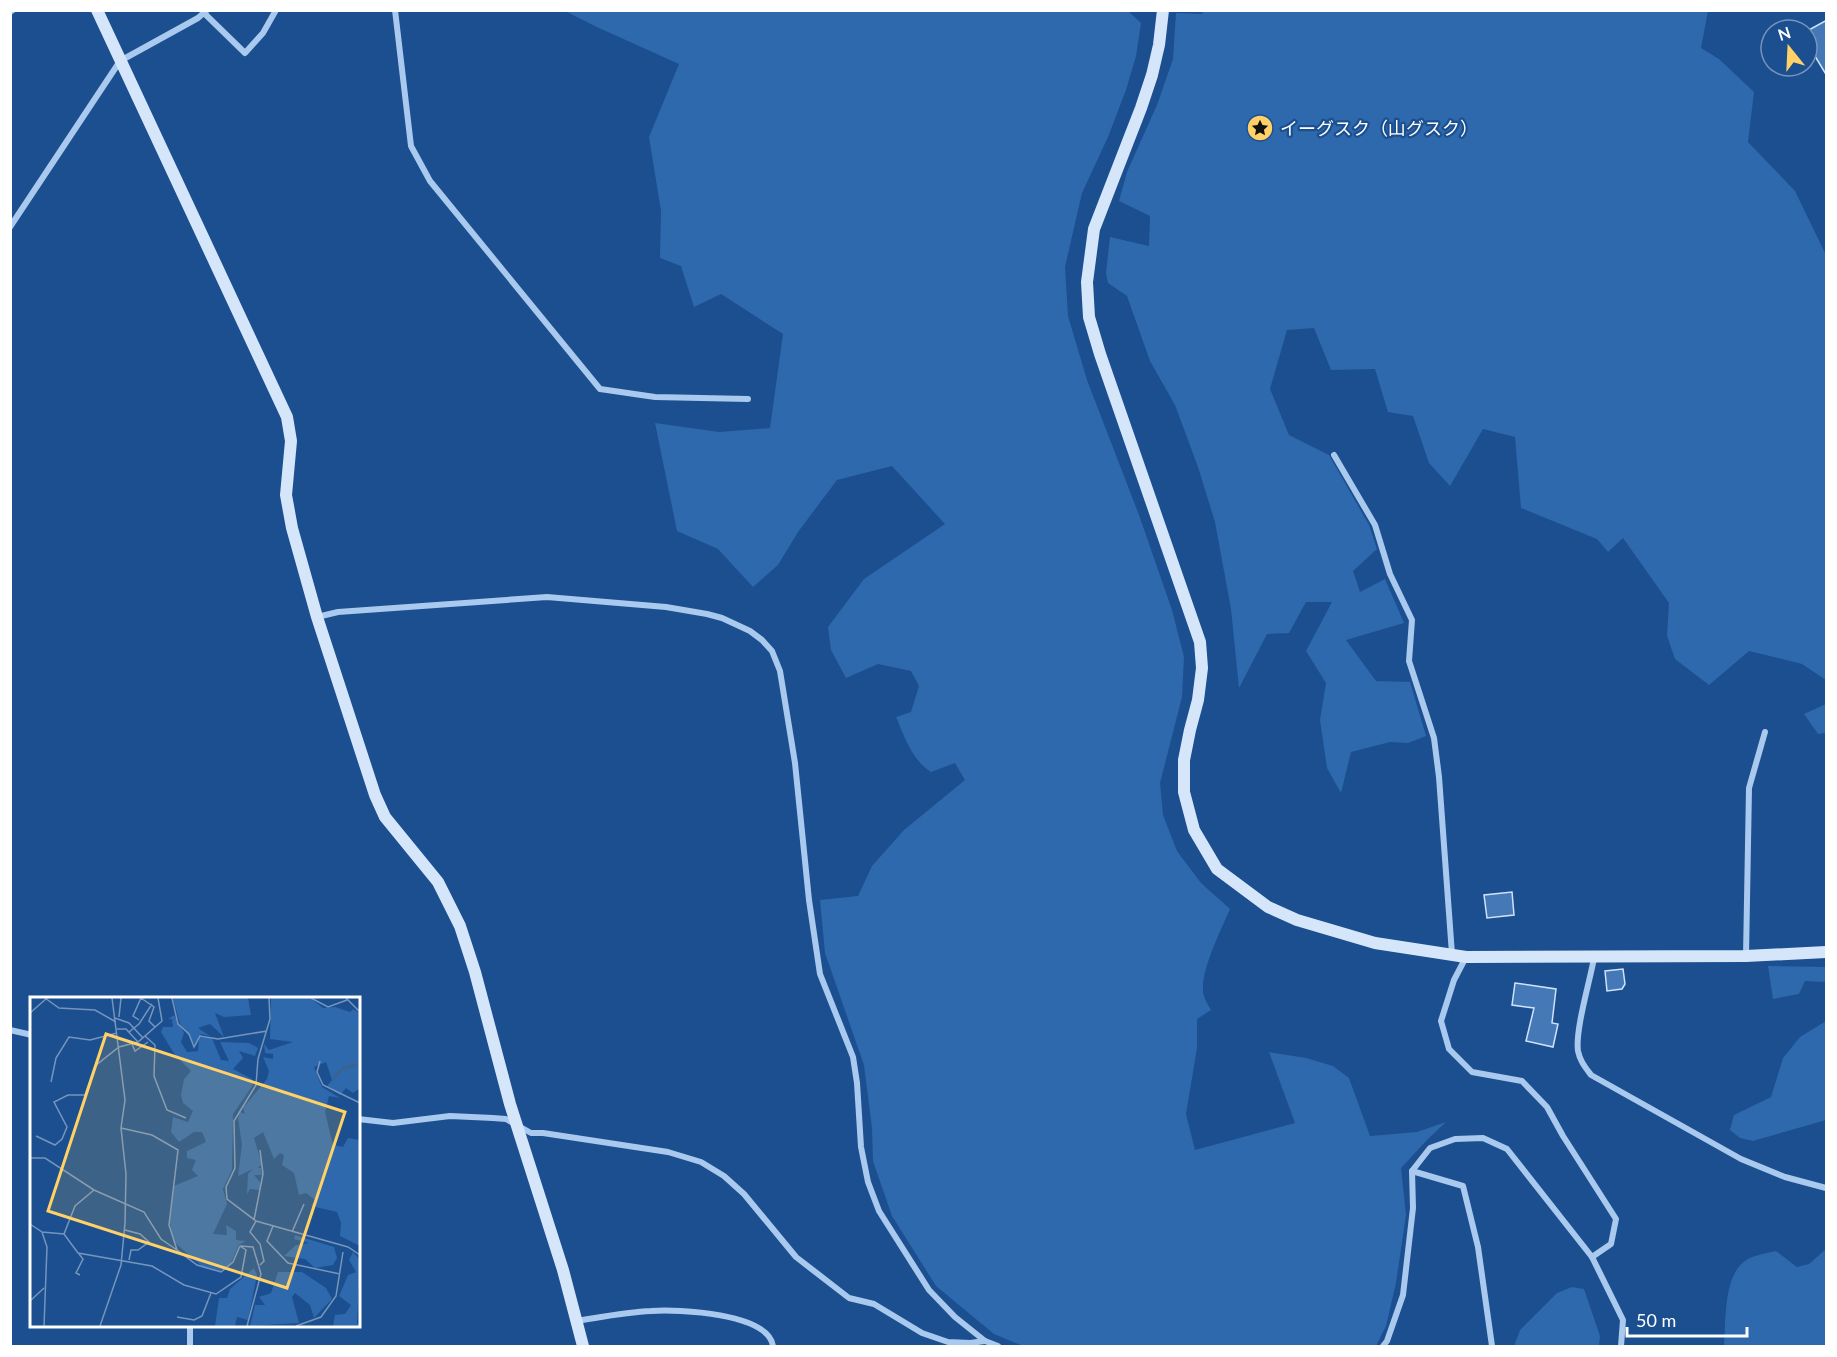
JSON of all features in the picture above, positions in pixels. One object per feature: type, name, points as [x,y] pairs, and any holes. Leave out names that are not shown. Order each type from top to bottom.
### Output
[{"type":"street","points":[[97,10],[287,417],[291,441],[286,495],[292,528],[317,617],[375,795],[385,817],[438,882],[459,926],[475,972],[507,1093],[583,1347]]},
{"type":"street","points":[[10,227],[120,61],[205,12],[245,53],[263,33],[276,10]]},
{"type":"street","points":[[395,10],[411,146],[430,182],[600,390],[655,397],[748,399]]},
{"type":"street","points":[[1163,10],[1159,45],[1152,75],[1094,229],[1087,282],[1089,317],[1200,642],[1202,668],[1198,700],[1184,760],[1184,792],[1194,830],[1217,869],[1268,907],[1297,920],[1375,943],[1466,957],[1746,957],[1827,951]]},
{"type":"street","points":[[1334,455],[1375,525],[1390,574],[1412,620],[1409,661],[1434,738],[1439,777],[1452,955]]},
{"type":"street","points":[[317,617],[338,612],[548,597],[666,607],[707,614],[750,631],[762,640],[772,651],[780,671],[795,763],[809,900],[820,974],[853,1057],[861,1147],[868,1182],[879,1211],[929,1290],[955,1317],[985,1341],[998,1347]]},
{"type":"street","points":[[1746,957],[1749,788],[1765,732]]},
{"type":"street","points":[[1466,957],[1454,980],[1441,1021],[1449,1049],[1472,1072],[1522,1081],[1547,1107],[1616,1219],[1611,1244],[1592,1257]]},
{"type":"street","points":[[1594,958],[1578,1049],[1581,1062],[1591,1076],[1741,1159],[1785,1177],[1827,1188]]},
{"type":"street","points":[[10,1029],[30,1034]]},
{"type":"street","points":[[360,1119],[393,1123],[450,1116],[507,1119],[531,1133],[668,1152],[701,1162],[724,1176],[744,1194],[796,1257],[849,1298],[874,1304],[922,1333],[948,1341],[970,1343],[985,1341]]},
{"type":"street","points":[[1383,1347],[1402,1294],[1413,1208],[1412,1171],[1430,1148],[1455,1139],[1483,1138],[1507,1149],[1592,1257],[1623,1320],[1621,1347]]},
{"type":"street","points":[[1412,1171],[1463,1186],[1478,1247],[1492,1347]]},
{"type":"street","points":[[577,1321],[652,1311],[689,1311],[724,1317],[755,1326],[766,1334],[773,1343],[773,1347]]},
{"type":"street","points":[[190,1327],[190,1347]]},
{"type":"shaded area","points":[[1127,10],[1141,23],[1136,56],[1108,137],[1082,193],[1065,267],[1068,316],[1087,380],[1139,515],[1172,610],[1184,657],[1182,697],[1160,783],[1163,815],[1177,851],[1201,883],[1230,909],[1213,948],[1204,978],[1203,993],[1211,1010],[1197,1019],[1197,1048],[1186,1114],[1195,1150],[1295,1123],[1269,1052],[1306,1058],[1333,1066],[1349,1078],[1370,1136],[1417,1132],[1446,1122],[1401,1168],[1406,1215],[1396,1283],[1386,1326],[1376,1346],[1023,1346],[994,1334],[936,1286],[892,1216],[873,1161],[872,1128],[864,1065],[825,953],[820,900],[858,896],[872,866],[904,830],[965,780],[955,763],[931,772],[914,755],[906,740],[896,717],[911,712],[919,686],[911,671],[878,664],[846,678],[831,650],[828,627],[864,579],[945,524],[892,466],[837,480],[798,532],[778,565],[753,587],[718,549],[677,531],[655,423],[719,432],[770,428],[783,334],[721,294],[694,307],[681,266],[660,258],[661,211],[649,137],[679,64],[565,11]]},
{"type":"shaded area","points":[[1203,11],[1708,11],[1701,48],[1719,59],[1754,92],[1748,142],[1795,191],[1826,255],[1826,680],[1802,664],[1749,651],[1709,685],[1675,659],[1667,636],[1669,603],[1623,538],[1608,552],[1597,539],[1521,508],[1515,437],[1483,429],[1450,486],[1429,463],[1413,416],[1388,412],[1375,369],[1331,370],[1314,328],[1287,330],[1270,389],[1289,435],[1329,455],[1369,525],[1377,549],[1353,571],[1360,592],[1385,579],[1404,623],[1346,640],[1376,681],[1410,682],[1426,736],[1408,743],[1390,742],[1351,752],[1341,793],[1327,768],[1320,720],[1326,683],[1306,651],[1332,602],[1306,602],[1289,633],[1267,634],[1239,688],[1231,609],[1215,522],[1198,467],[1175,405],[1150,361],[1127,296],[1108,283],[1106,273],[1110,237],[1149,246],[1150,216],[1119,201],[1127,172],[1157,105],[1173,59],[1176,13],[1202,14]]},
{"type":"shaded area","points":[[1826,704],[1826,733],[1818,734],[1804,714]]},
{"type":"shaded area","points":[[1768,966],[1826,967],[1826,982],[1805,981],[1799,994],[1773,999]]},
{"type":"shaded area","points":[[1826,1021],[1826,1120],[1753,1141],[1740,1138],[1730,1130],[1734,1115],[1771,1097],[1783,1058],[1800,1037]]},
{"type":"shaded area","points":[[1826,1249],[1826,1346],[1724,1346],[1727,1298],[1734,1275],[1740,1265],[1748,1259],[1776,1251],[1797,1267],[1809,1264]]},
{"type":"shaded area","points":[[1572,1287],[1584,1289],[1600,1336],[1599,1346],[1514,1346],[1520,1330],[1557,1293]]},
{"type":"building","points":[[1827,20],[1827,76],[1819,63],[1819,24]]},
{"type":"building","points":[[1512,892],[1514,915],[1487,918],[1484,895]]},
{"type":"building","points":[[1623,969],[1625,984],[1622,989],[1607,991],[1605,971]]},
{"type":"building","points":[[1515,983],[1556,989],[1552,1023],[1558,1024],[1553,1047],[1526,1041],[1534,1008],[1512,1005]]},
{"type":"place","name":"イーグスク（山グスク）","points":[[1260,128]]}]
